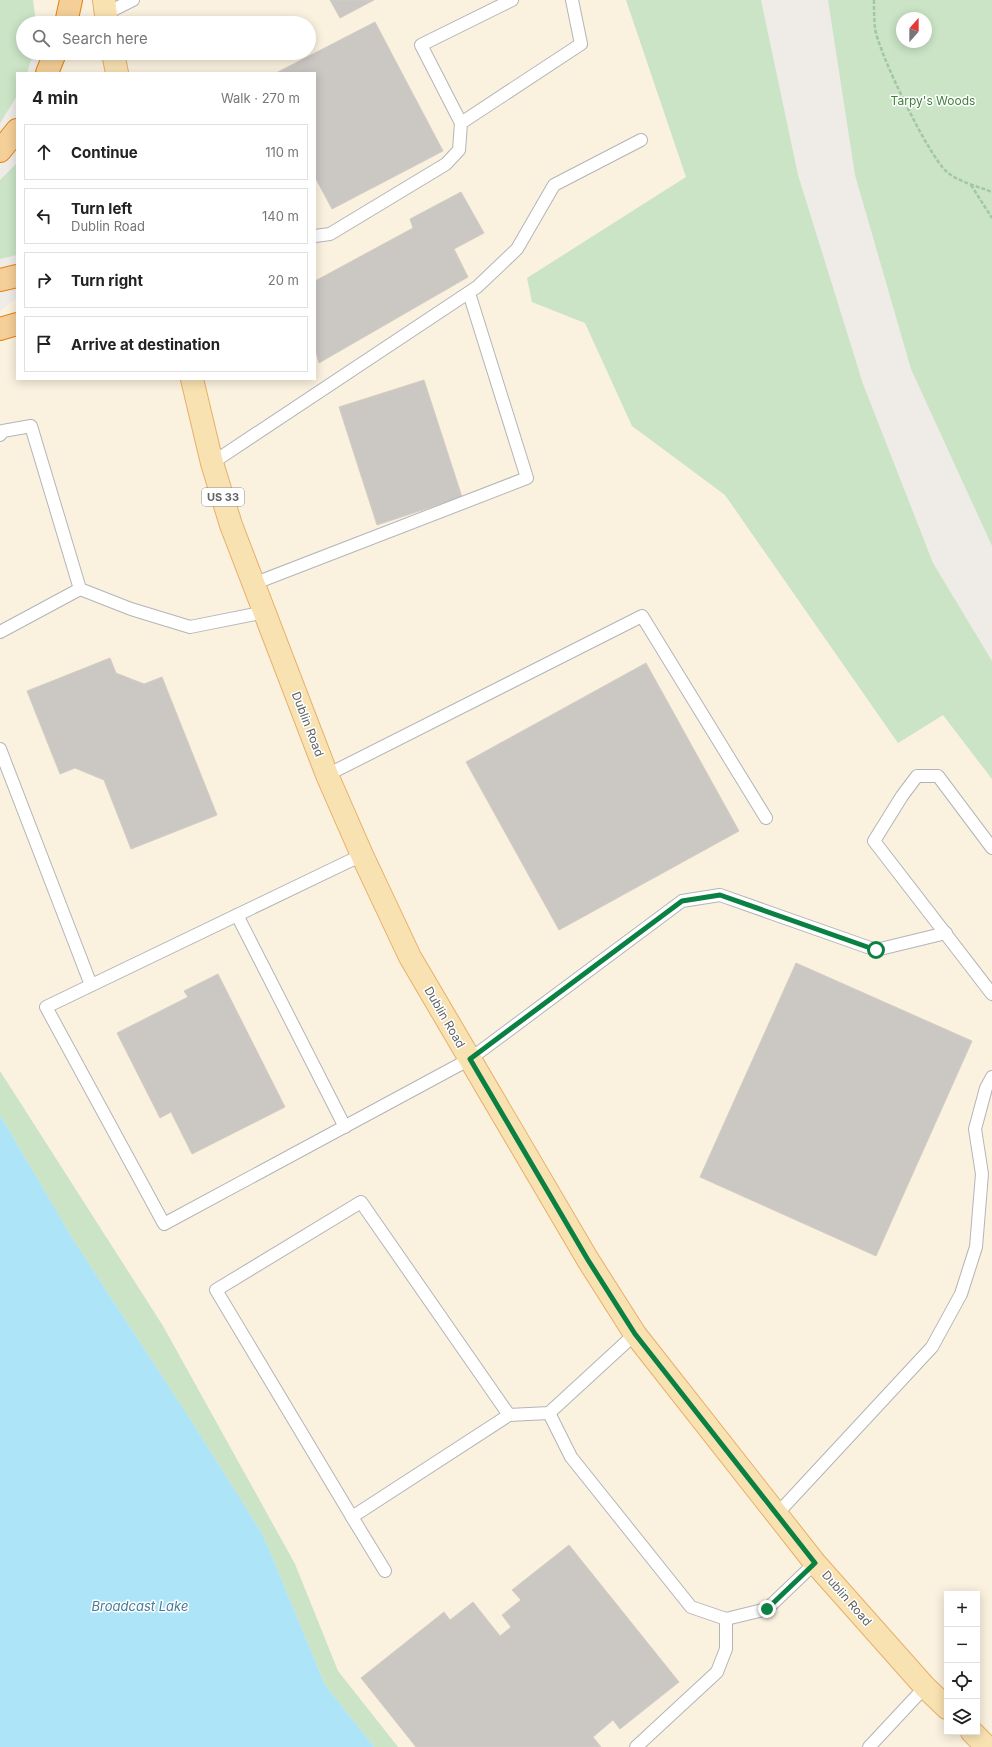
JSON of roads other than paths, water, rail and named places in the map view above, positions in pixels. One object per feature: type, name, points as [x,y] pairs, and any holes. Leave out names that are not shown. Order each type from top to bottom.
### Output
[{"type":"highway","points":[[68,16],[71,0]]},
{"type":"highway","points":[[47,72],[52,60]]},
{"type":"highway","points":[[0,151],[16,131]]},
{"type":"highway","points":[[0,280],[16,276]]},
{"type":"highway","points":[[0,328],[16,324]]},
{"type":"main road","points":[[114,60],[117,72]]},
{"type":"main road","name":"Dublin Road","points":[[192,380],[212,463],[231,525],[253,584],[327,775],[362,855],[410,957],[588,1260],[635,1334],[815,1563],[925,1687],[944,1705]]},
{"type":"main road","points":[[975,1735],[987,1747]]},
{"type":"lane","points":[[105,12],[133,0]]},
{"type":"lane","points":[[316,236],[330,234],[446,164],[459,150],[461,123],[421,45],[512,0]]},
{"type":"lane","points":[[461,123],[581,44],[572,0]]},
{"type":"lane","points":[[212,463],[469,293],[517,249],[554,185],[641,140]]},
{"type":"lane","points":[[253,584],[527,478],[469,293]]},
{"type":"lane","points":[[0,435],[3,431],[31,426],[80,589]]},
{"type":"lane","points":[[0,632],[80,589],[131,608],[190,627],[265,612]]},
{"type":"lane","points":[[327,775],[642,616],[766,818]]},
{"type":"lane","points":[[0,750],[91,985]]},
{"type":"lane","points":[[992,848],[938,776],[917,776],[902,796],[874,841],[992,994]]},
{"type":"lane","points":[[362,855],[46,1007],[164,1224],[470,1059],[682,901],[720,895],[876,950],[946,933]]},
{"type":"lane","points":[[237,915],[345,1127]]},
{"type":"lane","points":[[777,1514],[932,1347],[961,1294],[976,1246],[982,1174],[975,1129],[986,1088],[992,1077]]},
{"type":"lane","points":[[385,1570],[216,1290],[361,1202],[509,1415]]},
{"type":"lane","points":[[352,1517],[509,1415],[548,1413],[635,1334]]},
{"type":"lane","points":[[548,1413],[571,1457],[691,1607],[726,1619],[767,1609],[815,1563]]},
{"type":"lane","points":[[636,1747],[717,1672],[726,1649],[726,1619]]},
{"type":"lane","points":[[869,1747],[925,1687]]},
{"type":"water","name":"Broadcast Lake","points":[[0,1115],[74,1241],[192,1422],[263,1535],[325,1685],[374,1747],[0,1747]]},
{"type":"park label","name":"Tarpy's Woods","points":[[933,100]]}]
